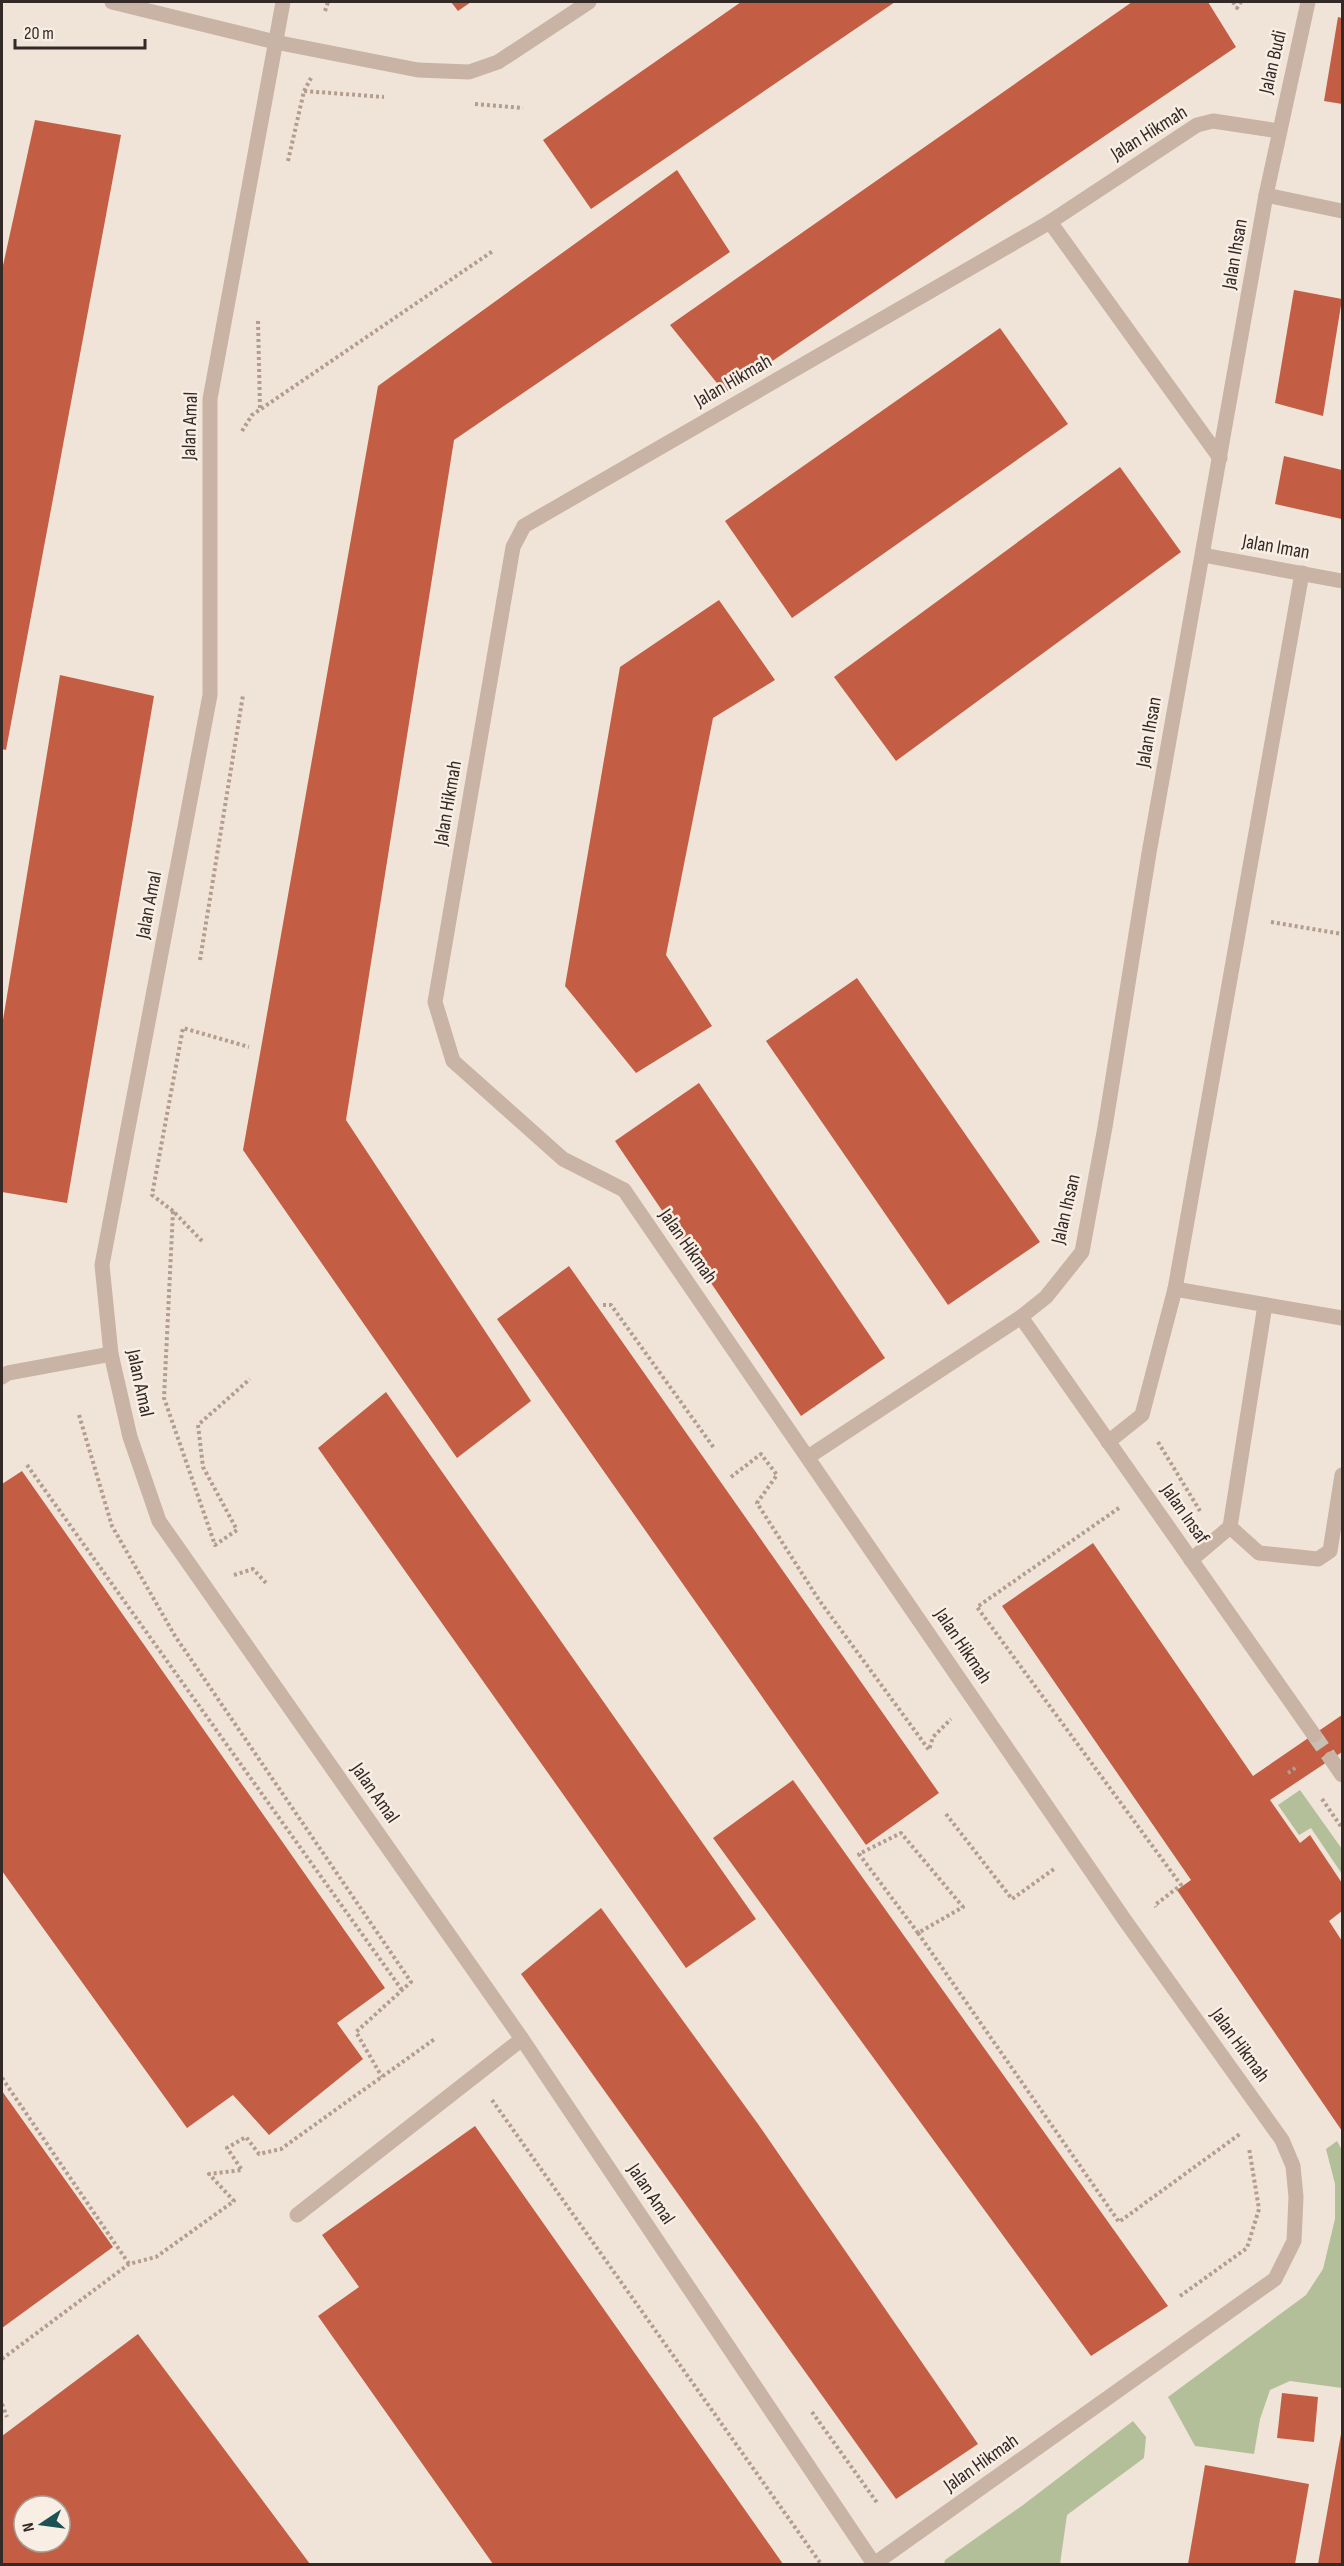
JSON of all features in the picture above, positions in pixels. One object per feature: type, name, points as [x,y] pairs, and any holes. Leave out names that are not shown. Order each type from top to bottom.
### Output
[{"type":"street","points":[[112,2],[275,42],[418,70],[469,72],[498,62],[589,2]]},
{"type":"street","name":"Jalan Amal","points":[[283,2],[210,399],[210,695],[102,1265],[111,1354],[130,1437],[159,1521],[522,2039],[874,2565]]},
{"type":"street","name":"Jalan Budi","points":[[1279,131],[1308,2]]},
{"type":"street","name":"Jalan Hikmah","points":[[874,2565],[1275,2279],[1294,2241],[1296,2197],[1293,2166],[1282,2140],[1124,1919],[624,1190],[563,1160],[453,1061],[435,1002],[513,546],[524,526],[1050,222],[1197,125],[1213,121],[1279,131]]},
{"type":"street","name":"Jalan Ihsan","points":[[808,1457],[1021,1317],[1046,1297],[1082,1252],[1105,1127],[1149,853],[1279,131]]},
{"type":"street","points":[[1266,195],[1342,211]]},
{"type":"street","points":[[1050,222],[1220,458]]},
{"type":"street","name":"Jalan Iman","points":[[1203,555],[1342,581]]},
{"type":"street","points":[[1108,1442],[1142,1415],[1175,1289],[1302,573]]},
{"type":"street","points":[[1175,1289],[1342,1318]]},
{"type":"street","points":[[1191,1560],[1230,1527],[1265,1305]]},
{"type":"street","name":"Jalan Insaf","points":[[1021,1317],[1314,1735]]},
{"type":"street","points":[[2,1377],[8,1372],[111,1354]]},
{"type":"street","points":[[1230,1527],[1259,1553],[1318,1559],[1330,1551],[1342,1475]]},
{"type":"street","points":[[1331,1759],[1342,1775]]},
{"type":"street","points":[[297,2215],[522,2039]]},
{"type":"path","points":[[325,11],[328,2]]},
{"type":"path","points":[[1233,2],[1237,8],[1241,2]]},
{"type":"path","points":[[286,170],[304,91],[385,97]]},
{"type":"path","points":[[466,103],[523,108]]},
{"type":"path","points":[[241,433],[252,416],[260,410],[494,251]]},
{"type":"path","points":[[258,317],[260,410]]},
{"type":"path","points":[[200,960],[244,700],[243,688]]},
{"type":"path","points":[[1240,917],[1342,934]]},
{"type":"path","points":[[202,1241],[173,1211],[152,1195],[183,1028],[249,1047]]},
{"type":"path","points":[[173,1211],[164,1398],[215,1545],[237,1530],[203,1467],[198,1425],[250,1379]]},
{"type":"path","points":[[603,1305],[611,1305],[714,1448]]},
{"type":"path","points":[[79,1415],[112,1526],[175,1636],[411,1982],[356,2032],[382,2077]]},
{"type":"path","points":[[1142,1415],[1200,1510]]},
{"type":"path","points":[[731,1477],[761,1454],[777,1475],[757,1503],[819,1600],[929,1750],[933,1737],[953,1718]]},
{"type":"path","points":[[27,1465],[402,1990]]},
{"type":"path","points":[[1124,1516],[1118,1507],[977,1608],[1181,1885],[1155,1905],[1161,1915]]},
{"type":"path","points":[[1288,1773],[1298,1766]]},
{"type":"path","points":[[946,1814],[1012,1899],[1056,1868]]},
{"type":"path","points":[[918,1933],[963,1907],[901,1833],[859,1854],[918,1933],[1119,2222],[1246,2130]]},
{"type":"path","points":[[2,2359],[129,2264],[156,2257],[234,2201],[209,2174],[242,2169],[227,2148],[246,2137],[259,2154],[281,2149],[436,2038]]},
{"type":"path","points":[[2,2078],[129,2264]]},
{"type":"path","points":[[485,2090],[821,2565]]},
{"type":"path","points":[[1180,2296],[1247,2248],[1259,2209],[1248,2141]]},
{"type":"path","points":[[2,2404],[8,2417]]},
{"type":"green space","points":[[1300,1790],[1342,1849],[1342,1874],[1311,1828],[1299,1835],[1278,1805]]},
{"type":"green space","points":[[1337,2141],[1342,2150],[1342,2388],[1290,2381],[1270,2390],[1260,2419],[1254,2454],[1195,2446],[1168,2397],[1306,2295],[1323,2269],[1335,2219],[1335,2184],[1326,2149]]},
{"type":"green space","points":[[1133,2421],[1146,2437],[1144,2458],[1067,2515],[1060,2564],[944,2564],[945,2560],[1023,2505]]},
{"type":"building","points":[[451,2],[471,2],[458,11]]},
{"type":"building","points":[[741,2],[895,2],[591,209],[543,140]]},
{"type":"building","points":[[1132,2],[1208,2],[1236,47],[725,393],[670,325]]},
{"type":"building","points":[[1338,17],[1342,18],[1342,104],[1324,101]]},
{"type":"building","points":[[35,120],[121,135],[6,750],[2,749],[2,270]]},
{"type":"building","points":[[677,170],[730,252],[454,440],[346,1120],[531,1401],[457,1458],[243,1150],[378,386]]},
{"type":"building","points":[[1294,290],[1342,299],[1323,416],[1275,403]]},
{"type":"building","points":[[1000,328],[1068,424],[792,618],[725,521]]},
{"type":"building","points":[[1284,456],[1342,470],[1342,519],[1275,504]]},
{"type":"building","points":[[1120,467],[1181,552],[896,761],[834,677]]},
{"type":"building","points":[[719,600],[775,680],[713,718],[666,955],[712,1026],[636,1073],[565,986],[620,667]]},
{"type":"building","points":[[60,675],[154,696],[67,1203],[2,1192],[2,1026]]},
{"type":"building","points":[[857,978],[1040,1242],[948,1305],[766,1041]]},
{"type":"building","points":[[699,1083],[885,1358],[801,1416],[615,1141]]},
{"type":"building","points":[[569,1266],[939,1793],[866,1845],[497,1319]]},
{"type":"building","points":[[386,1392],[756,1919],[686,1968],[318,1448]]},
{"type":"building","points":[[22,1471],[385,1988],[337,2023],[363,2059],[269,2135],[233,2095],[187,2128],[2,1871],[2,1484]]},
{"type":"building","points":[[1093,1543],[1253,1776],[1342,1715],[1342,1752],[1270,1800],[1300,1843],[1310,1835],[1342,1883],[1342,1911],[1329,1921],[1342,1941],[1342,2131],[1177,1890],[1191,1880],[1002,1606]]},
{"type":"building","points":[[793,1780],[1168,2306],[1091,2356],[713,1838]]},
{"type":"building","points":[[601,1908],[758,2124],[978,2444],[896,2499],[521,1974]]},
{"type":"building","points":[[2,2091],[113,2247],[2,2328]]},
{"type":"building","points":[[475,2126],[783,2564],[493,2564],[318,2316],[359,2287],[322,2235]]},
{"type":"building","points":[[138,2334],[310,2564],[2,2564],[2,2436]]},
{"type":"building","points":[[1282,2393],[1318,2397],[1314,2442],[1277,2438]]},
{"type":"building","points":[[1341,2434],[1342,2564],[1318,2564]]},
{"type":"building","points":[[1205,2465],[1309,2484],[1295,2564],[1188,2564]]},
{"type":"tunnel","points":[[1314,1735],[1331,1759]]}]
